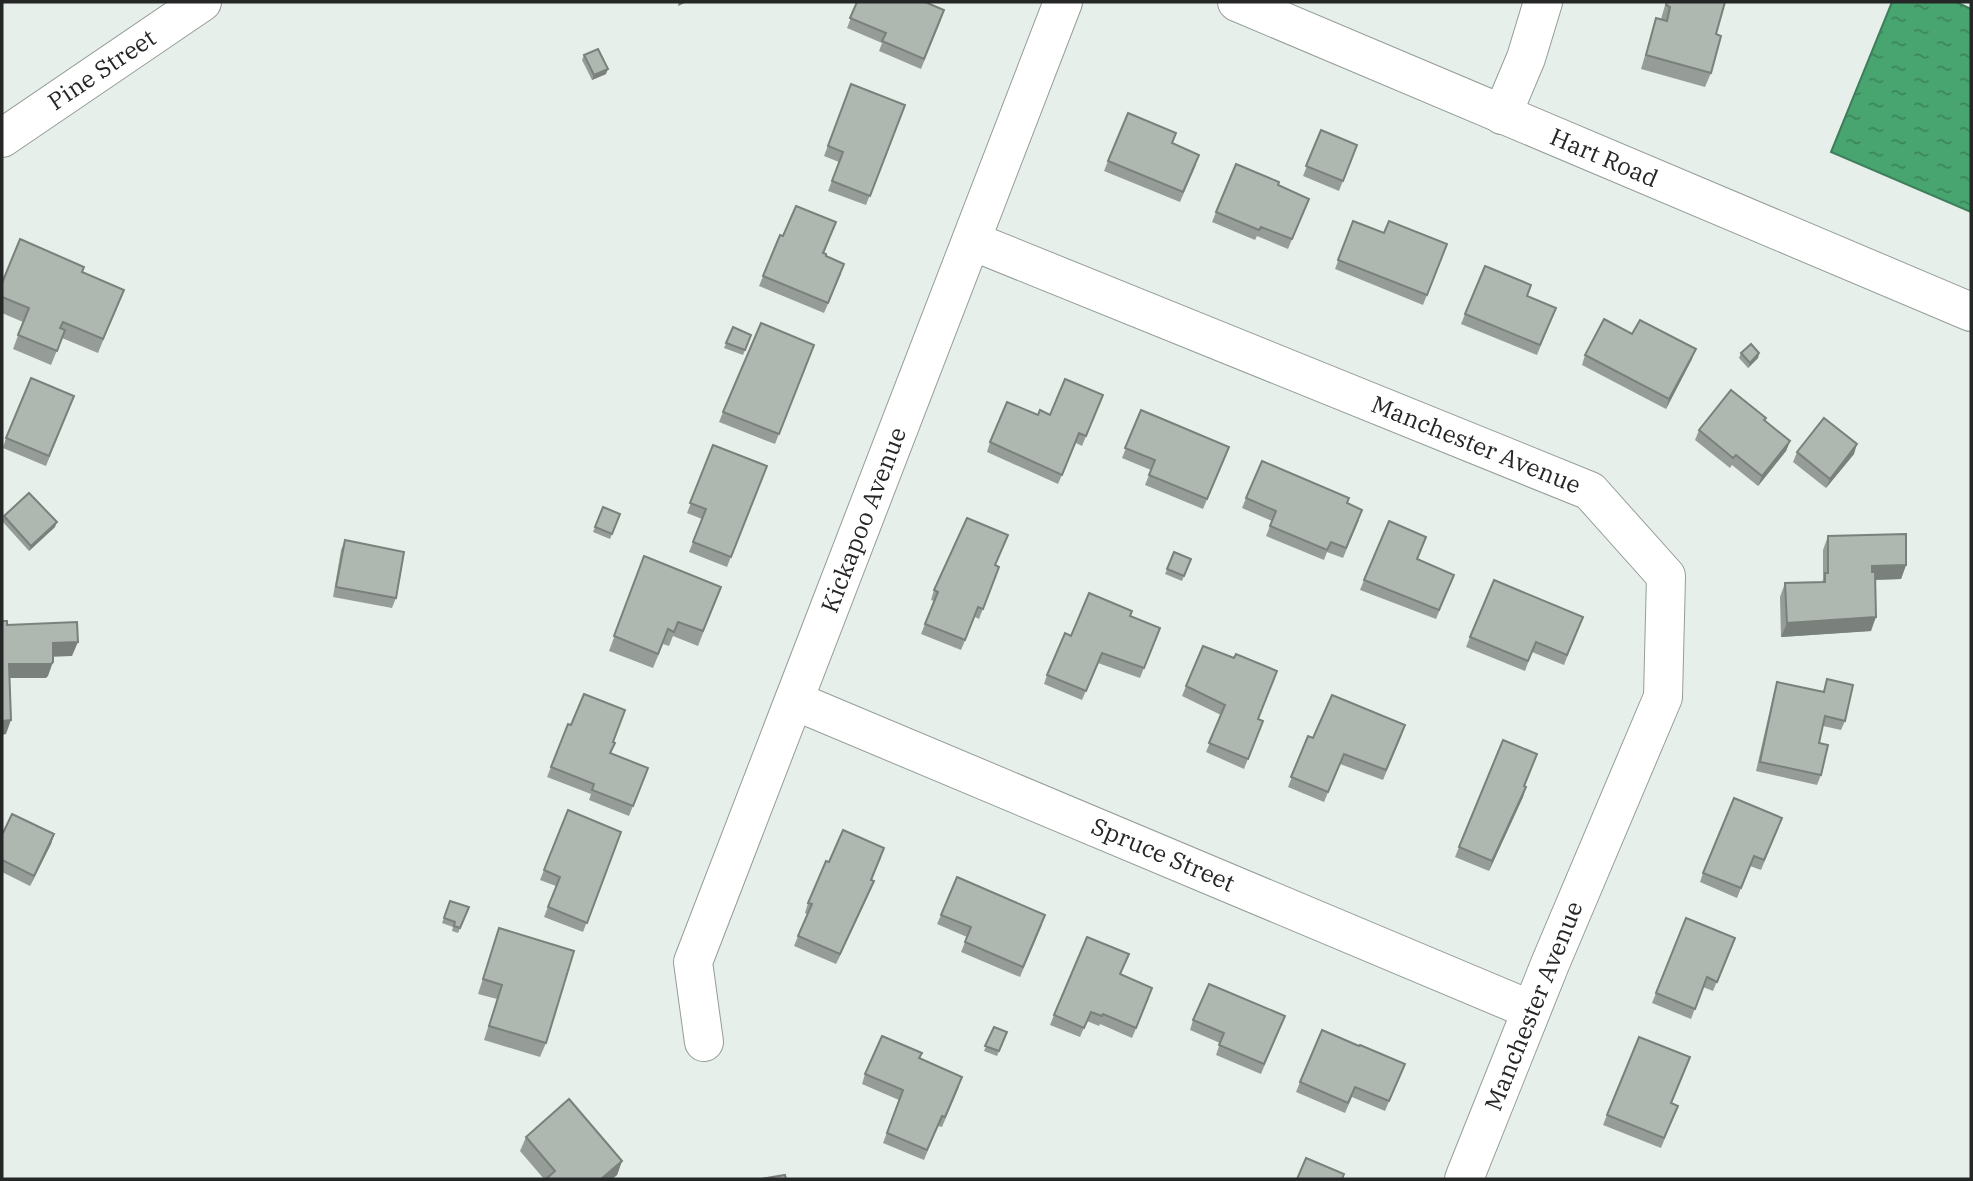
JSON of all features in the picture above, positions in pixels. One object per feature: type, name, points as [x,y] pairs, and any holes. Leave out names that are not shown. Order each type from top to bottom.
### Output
[{"type":"street","name":"Pine Street","points":[[2,138],[202,2]]},
{"type":"street","name":"Kickapoo Avenue","points":[[704,1042],[693,962],[1063,2]]},
{"type":"street","name":"Hart Road","points":[[1237,2],[1971,312]]},
{"type":"street","points":[[1502,115],[1526,58],[1543,2]]},
{"type":"street","name":"Manchester Avenue","points":[[972,241],[1590,491],[1666,576],[1663,697],[1531,1010],[1464,1179]]},
{"type":"street","name":"Spruce Street","points":[[795,701],[1531,1010]]},
{"type":"water","points":[[1892,2],[1956,2],[1971,9],[1971,212],[1831,152]]},
{"type":"building","points":[[857,2],[925,2],[944,10],[924,59],[882,41],[886,33],[850,18]]},
{"type":"building","points":[[1667,2],[1725,2],[1716,34],[1721,36],[1711,73],[1646,55],[1656,18],[1667,21],[1670,7],[1666,5]]},
{"type":"building","points":[[598,49],[608,69],[594,75],[584,55]]},
{"type":"building","points":[[851,84],[905,105],[870,196],[832,181],[843,152],[828,146]]},
{"type":"building","points":[[1128,113],[1176,133],[1172,143],[1199,155],[1183,192],[1108,161]]},
{"type":"building","points":[[1321,130],[1357,145],[1343,181],[1306,166]]},
{"type":"building","points":[[1236,164],[1279,182],[1278,185],[1309,199],[1292,239],[1261,227],[1259,230],[1216,212]]},
{"type":"building","points":[[796,206],[836,222],[823,253],[844,264],[828,303],[763,276],[780,235],[783,236]]},
{"type":"building","points":[[1353,221],[1384,233],[1389,221],[1447,244],[1427,295],[1338,260]]},
{"type":"building","points":[[20,239],[84,267],[82,272],[124,290],[103,339],[63,322],[60,328],[65,330],[57,351],[18,335],[29,308],[2,297],[2,283]]},
{"type":"building","points":[[1485,266],[1531,285],[1527,296],[1556,308],[1540,345],[1465,314]]},
{"type":"building","points":[[1604,319],[1632,334],[1640,320],[1696,349],[1669,399],[1585,355]]},
{"type":"building","points":[[761,323],[814,345],[779,434],[723,412]]},
{"type":"building","points":[[733,327],[751,335],[745,350],[726,343]]},
{"type":"building","points":[[1751,344],[1759,353],[1750,363],[1741,353]]},
{"type":"building","points":[[31,378],[74,396],[49,456],[6,438]]},
{"type":"building","points":[[1065,379],[1103,395],[1086,436],[1079,433],[1062,475],[990,442],[1007,402],[1038,415],[1040,410],[1050,415]]},
{"type":"building","points":[[1731,390],[1790,441],[1762,476],[1736,455],[1733,458],[1699,430]]},
{"type":"building","points":[[1141,410],[1229,447],[1207,499],[1149,475],[1155,460],[1125,448]]},
{"type":"building","points":[[1824,418],[1857,444],[1830,479],[1797,452]]},
{"type":"building","points":[[713,445],[767,466],[731,557],[693,542],[706,509],[690,503]]},
{"type":"building","points":[[1262,461],[1349,498],[1347,503],[1362,510],[1346,548],[1331,542],[1327,550],[1270,526],[1276,511],[1246,498]]},
{"type":"building","points":[[29,493],[57,522],[31,546],[4,516]]},
{"type":"building","points":[[603,507],[620,514],[612,534],[595,527]]},
{"type":"building","points":[[967,518],[1008,535],[995,565],[999,567],[983,609],[978,607],[965,640],[925,624],[938,592],[934,590]]},
{"type":"building","points":[[1389,521],[1426,537],[1417,559],[1454,575],[1439,610],[1364,580]]},
{"type":"building","points":[[1906,534],[1906,565],[1872,566],[1872,572],[1875,572],[1876,617],[1787,623],[1785,583],[1825,582],[1825,573],[1828,573],[1828,536]]},
{"type":"building","points":[[345,540],[404,552],[396,598],[336,587]]},
{"type":"building","points":[[1174,552],[1191,559],[1184,576],[1167,569]]},
{"type":"building","points":[[644,556],[721,587],[703,631],[678,622],[674,632],[668,629],[658,654],[614,636]]},
{"type":"building","points":[[1494,580],[1583,617],[1567,655],[1536,642],[1528,661],[1470,637]]},
{"type":"building","points":[[1089,593],[1132,611],[1130,616],[1160,628],[1144,668],[1102,653],[1086,691],[1047,675],[1065,633],[1071,636]]},
{"type":"building","points":[[2,621],[7,621],[7,625],[77,622],[78,642],[53,643],[51,664],[9,664],[11,720],[2,721]]},
{"type":"building","points":[[1203,646],[1234,658],[1236,654],[1277,671],[1258,719],[1263,721],[1248,759],[1209,743],[1225,705],[1186,686]]},
{"type":"building","points":[[1827,679],[1853,685],[1845,721],[1825,716],[1819,743],[1828,745],[1821,775],[1760,762],[1777,682],[1824,692]]},
{"type":"building","points":[[584,694],[625,710],[610,753],[648,768],[633,806],[592,790],[594,784],[551,767],[568,724],[571,725]]},
{"type":"building","points":[[1332,695],[1405,725],[1386,770],[1344,754],[1328,792],[1291,777],[1308,736],[1313,738]]},
{"type":"building","points":[[1503,740],[1537,754],[1524,786],[1526,787],[1492,861],[1459,847]]},
{"type":"building","points":[[1734,798],[1782,818],[1764,860],[1754,856],[1741,888],[1703,873]]},
{"type":"building","points":[[568,810],[621,832],[587,923],[548,907],[560,877],[544,870]]},
{"type":"building","points":[[12,814],[54,834],[34,876],[2,860],[2,835]]},
{"type":"building","points":[[843,830],[884,848],[871,880],[874,881],[840,954],[798,936],[812,904],[808,903]]},
{"type":"building","points":[[957,877],[1045,915],[1023,967],[965,942],[971,927],[941,915]]},
{"type":"building","points":[[450,901],[469,907],[460,928],[454,926],[455,922],[444,918]]},
{"type":"building","points":[[1686,918],[1735,938],[1717,982],[1707,977],[1695,1009],[1656,993]]},
{"type":"building","points":[[499,928],[574,951],[546,1043],[489,1026],[502,985],[483,979]]},
{"type":"building","points":[[1087,937],[1129,954],[1120,974],[1152,988],[1136,1028],[1103,1014],[1102,1016],[1091,1012],[1084,1028],[1054,1015]]},
{"type":"building","points":[[1209,984],[1285,1016],[1264,1064],[1219,1045],[1224,1033],[1193,1020]]},
{"type":"building","points":[[994,1027],[1007,1032],[999,1051],[985,1046]]},
{"type":"building","points":[[1322,1030],[1405,1064],[1389,1101],[1355,1087],[1348,1103],[1300,1082]]},
{"type":"building","points":[[882,1036],[922,1053],[919,1058],[962,1077],[927,1150],[887,1133],[903,1090],[865,1074]]},
{"type":"building","points":[[1639,1037],[1690,1057],[1671,1103],[1678,1106],[1664,1138],[1607,1115]]},
{"type":"building","points":[[569,1099],[622,1161],[601,1179],[546,1179],[555,1171],[526,1137]]},
{"type":"building","points":[[1306,1158],[1344,1174],[1342,1179],[1297,1179]]},
{"type":"building","points":[[785,1175],[786,1179],[761,1179]]}]
